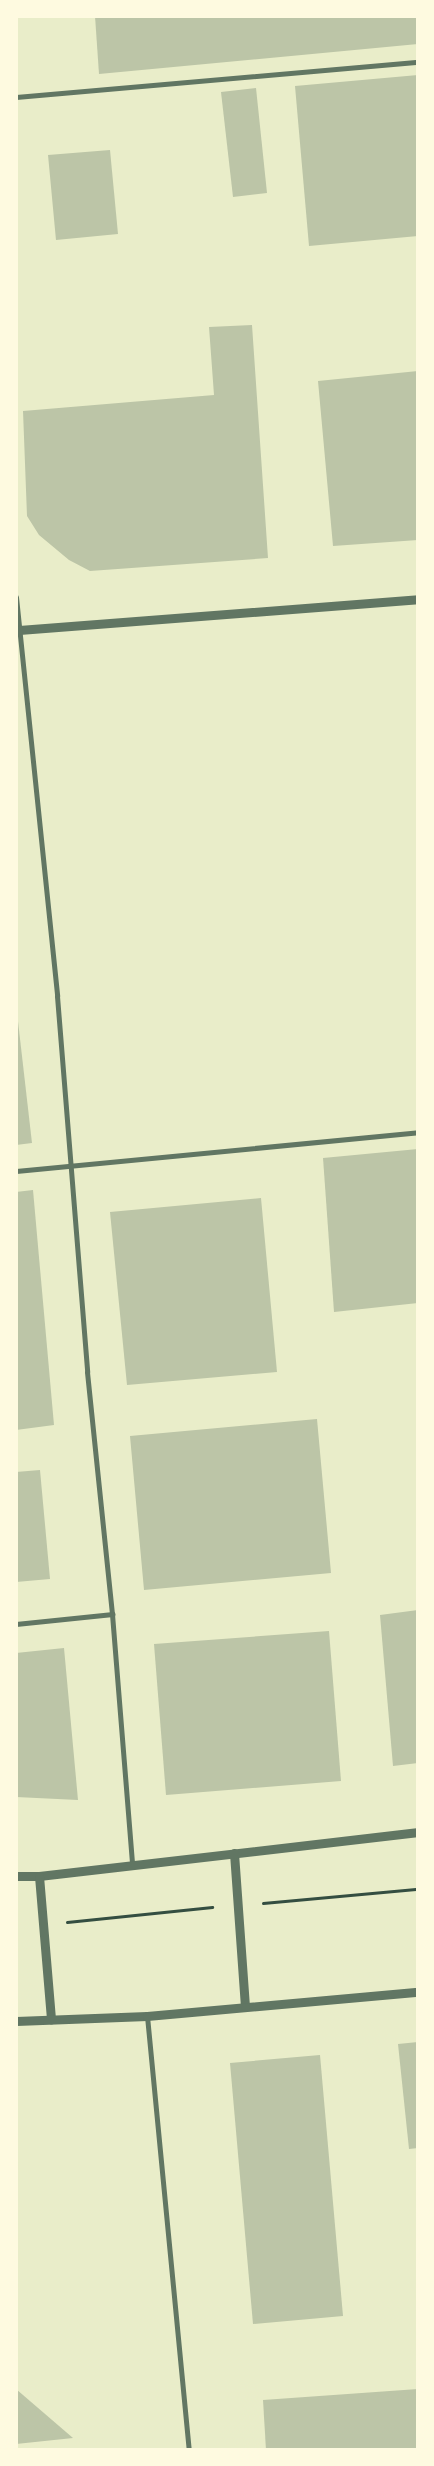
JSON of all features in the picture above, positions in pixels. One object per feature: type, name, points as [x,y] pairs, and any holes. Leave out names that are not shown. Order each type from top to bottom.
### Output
[{"type":"street","points":[[16,97],[418,62]]},
{"type":"street","points":[[16,598],[71,1167],[87,1372],[112,1614],[132,1865]]},
{"type":"street","points":[[18,630],[418,599]]},
{"type":"street","points":[[16,1171],[418,1132]]},
{"type":"street","points":[[16,1624],[112,1614]]},
{"type":"street","points":[[16,1876],[39,1876],[418,1832]]},
{"type":"street","points":[[234,1853],[245,2007]]},
{"type":"street","points":[[39,1876],[51,2019]]},
{"type":"street","points":[[16,2021],[147,2016],[418,1992]]},
{"type":"street","points":[[147,2016],[189,2450]]},
{"type":"building","points":[[95,16],[418,16],[418,44],[99,74]]},
{"type":"building","points":[[418,75],[418,236],[309,246],[295,86]]},
{"type":"building","points":[[256,88],[267,193],[233,197],[221,92]]},
{"type":"building","points":[[110,150],[118,234],[56,240],[48,155]]},
{"type":"building","points":[[252,325],[268,558],[90,571],[69,560],[39,535],[27,516],[23,411],[214,395],[209,327]]},
{"type":"building","points":[[418,371],[418,540],[333,546],[318,381]]},
{"type":"building","points":[[16,1004],[32,1143],[16,1145]]},
{"type":"building","points":[[418,1149],[418,1303],[334,1312],[323,1158]]},
{"type":"building","points":[[33,1190],[54,1425],[16,1430],[16,1192]]},
{"type":"building","points":[[261,1198],[277,1372],[127,1385],[110,1212]]},
{"type":"building","points":[[317,1419],[331,1573],[144,1590],[130,1436]]},
{"type":"building","points":[[40,1470],[50,1579],[16,1582],[16,1472]]},
{"type":"building","points":[[418,1610],[418,1763],[393,1766],[380,1615]]},
{"type":"building","points":[[329,1631],[341,1781],[166,1795],[154,1644]]},
{"type":"building","points":[[64,1648],[78,1800],[16,1797],[16,1653]]},
{"type":"building","points":[[418,2042],[418,2148],[409,2149],[398,2044]]},
{"type":"building","points":[[320,2055],[343,2316],[253,2324],[230,2063]]},
{"type":"building","points":[[16,2389],[73,2438],[16,2444]]},
{"type":"building","points":[[418,2389],[418,2450],[266,2450],[263,2400]]}]
